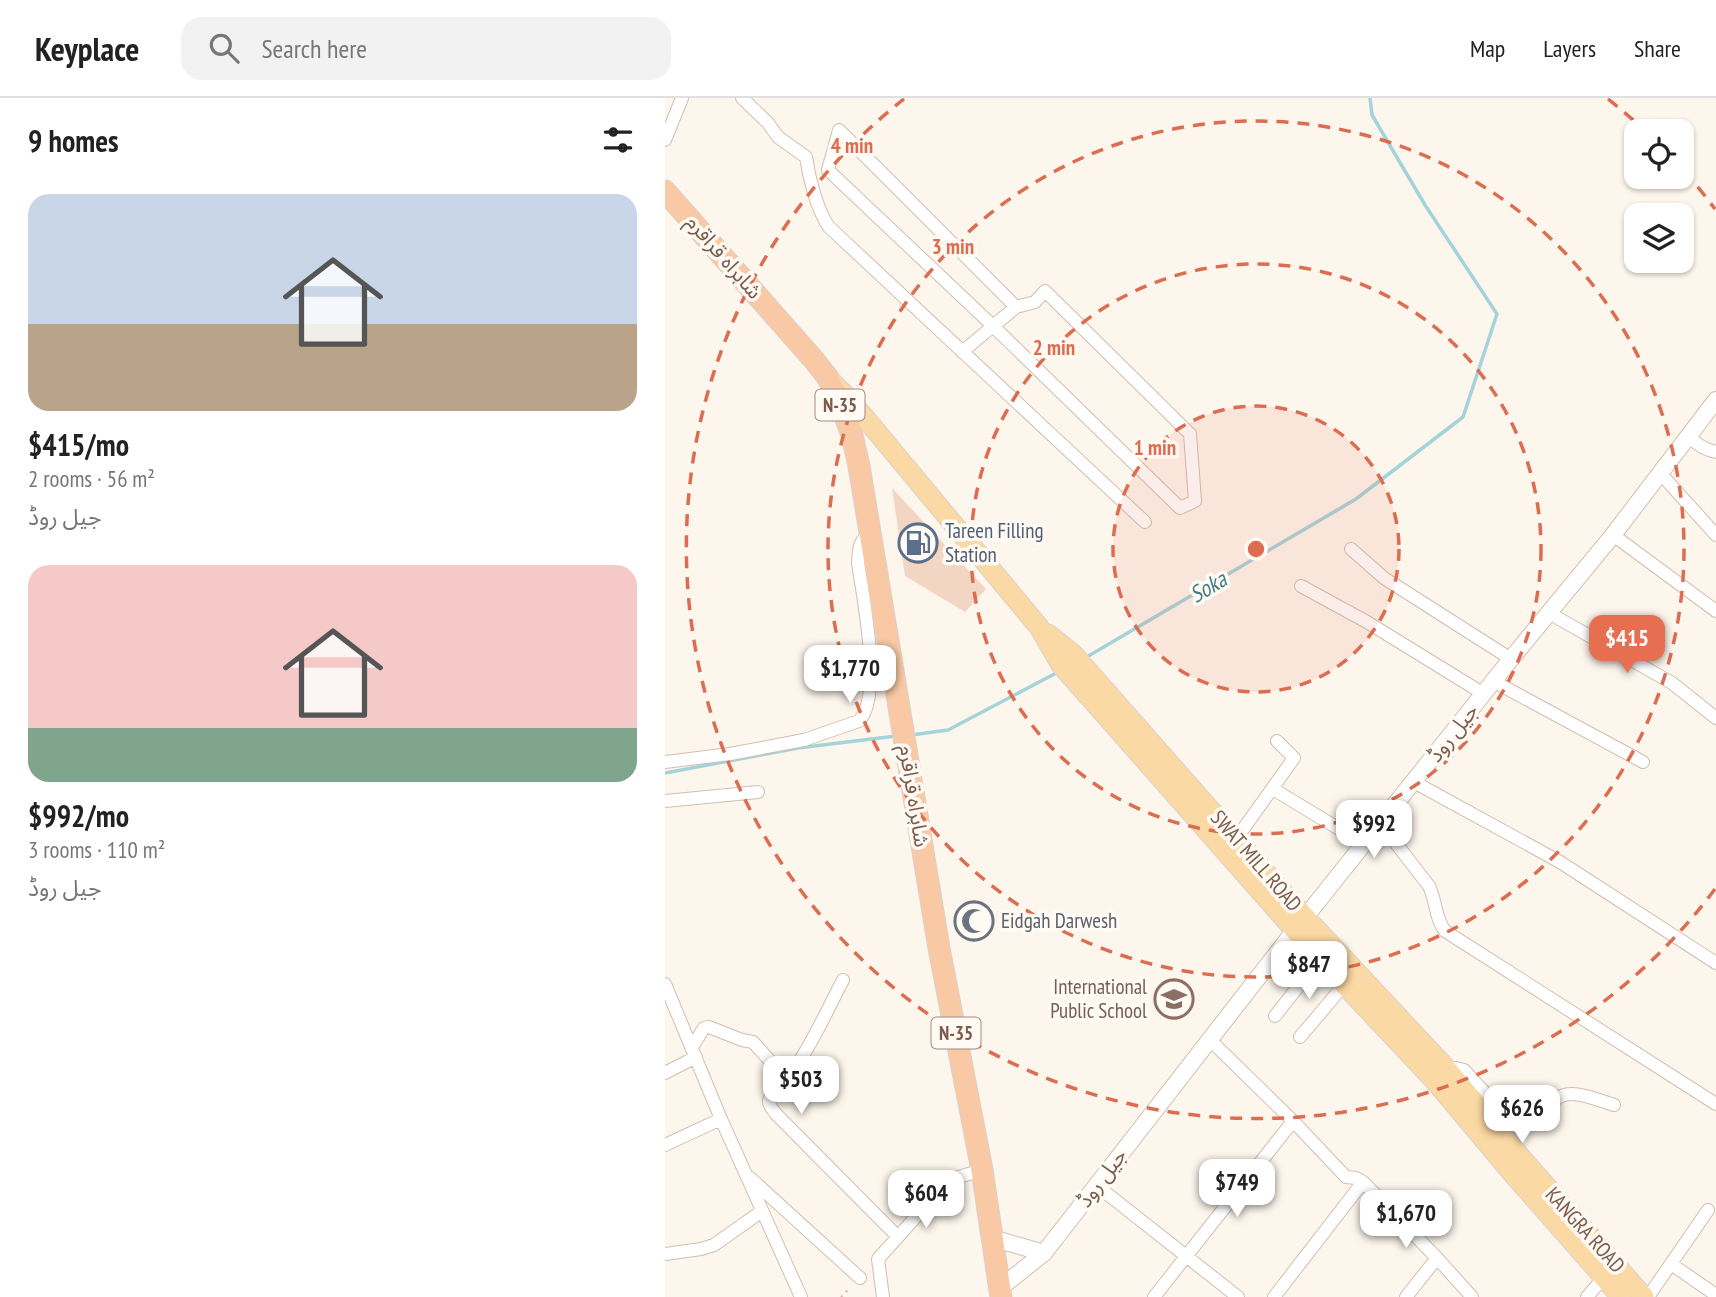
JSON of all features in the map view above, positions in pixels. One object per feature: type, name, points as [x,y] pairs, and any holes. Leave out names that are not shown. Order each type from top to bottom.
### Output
[{"type":"highway","name":"شاہراہ قراقرم","points":[[665,191],[828,378],[852,435],[871,533],[939,948],[982,1170],[1000,1292]]},
{"type":"main road","name":"SWAT MILL ROAD","points":[[828,378],[852,401],[1039,627],[1073,654],[1099,696],[1300,923],[1446,1068],[1518,1168]]},
{"type":"main road","name":"SWAT MILL ROAD","points":[[1099,696],[1236,839],[1300,923],[1320,959],[1518,1168]]},
{"type":"main road","name":"KANGRA ROAD","points":[[1518,1168],[1621,1297]]},
{"type":"main road","name":"KANGRA ROAD","points":[[1518,1168],[1646,1297]]},
{"type":"street","points":[[665,141],[682,98]]},
{"type":"street","points":[[742,98],[768,123],[778,137],[828,170],[993,326],[1180,508],[1195,502],[1189,434],[1045,291],[1035,302],[1016,307],[993,326],[962,352]]},
{"type":"street","points":[[828,170],[839,130],[1016,307]]},
{"type":"street","points":[[806,157],[821,215],[829,227],[1145,522]]},
{"type":"street","name":"جیل روڈ","points":[[1000,1292],[1044,1253],[1300,923],[1613,535],[1716,400]]},
{"type":"street","points":[[1689,436],[1698,445],[1716,452]]},
{"type":"street","points":[[1660,473],[1716,535]]},
{"type":"street","points":[[665,762],[730,754],[804,740],[859,721],[865,715],[869,700],[871,666],[858,563],[863,539],[871,533]]},
{"type":"street","points":[[1613,535],[1716,611]]},
{"type":"street","points":[[1352,549],[1384,578],[1511,659]]},
{"type":"street","points":[[1301,586],[1488,687],[1643,762]]},
{"type":"street","points":[[1549,613],[1672,683],[1716,718]]},
{"type":"street","points":[[1236,839],[1294,758],[1277,741]]},
{"type":"street","points":[[1414,782],[1560,862],[1716,963]]},
{"type":"street","points":[[1273,789],[1364,844]]},
{"type":"street","points":[[665,801],[758,792]]},
{"type":"street","points":[[1381,824],[1429,886],[1445,931],[1716,1104]]},
{"type":"street","points":[[1275,1016],[1320,959]]},
{"type":"street","points":[[843,979],[803,1057],[769,1102],[771,1108],[898,1237]]},
{"type":"street","points":[[665,984],[721,1119],[801,1297]]},
{"type":"street","points":[[1300,1037],[1344,985]]},
{"type":"street","points":[[665,1073],[694,1052],[703,1028],[709,1027],[753,1042],[787,1080]]},
{"type":"street","points":[[1210,1040],[1346,1177],[1363,1182],[1472,1297]]},
{"type":"street","points":[[1446,1068],[1464,1070],[1516,1127],[1525,1127],[1550,1102],[1564,1094],[1580,1094],[1614,1105]]},
{"type":"street","points":[[665,1145],[721,1119]]},
{"type":"street","points":[[1154,1297],[1293,1121]]},
{"type":"street","points":[[883,1297],[878,1259],[949,1180],[982,1170]]},
{"type":"street","points":[[745,1173],[860,1278]]},
{"type":"street","points":[[1274,1297],[1363,1182]]},
{"type":"street","points":[[1096,1185],[1238,1297]]},
{"type":"street","points":[[665,1254],[714,1245],[762,1210]]},
{"type":"street","points":[[1646,1297],[1708,1210]]},
{"type":"street","points":[[992,1238],[1044,1253]]},
{"type":"street","points":[[1406,1297],[1437,1258]]},
{"type":"street","points":[[1671,1264],[1716,1295]]},
{"type":"street","points":[[1587,1297],[1604,1278]]},
{"type":"building","points":[[892,488],[986,589],[965,612],[905,576]]},
{"type":"waterway","name":"Soka","points":[[1085,658],[1356,499],[1463,417],[1497,314],[1425,205],[1372,115],[1370,98]]},
{"type":"waterway","name":"Soka","points":[[911,735],[948,730],[1060,671]]},
{"type":"waterway","name":"Soka","points":[[665,773],[798,748],[896,736]]},
{"type":"place","name":"Tareen Filling Station","points":[[918,543]]},
{"type":"place","name":"Eidgah Darwesh","points":[[974,921]]},
{"type":"place","name":"International Public School","points":[[1174,999]]}]
